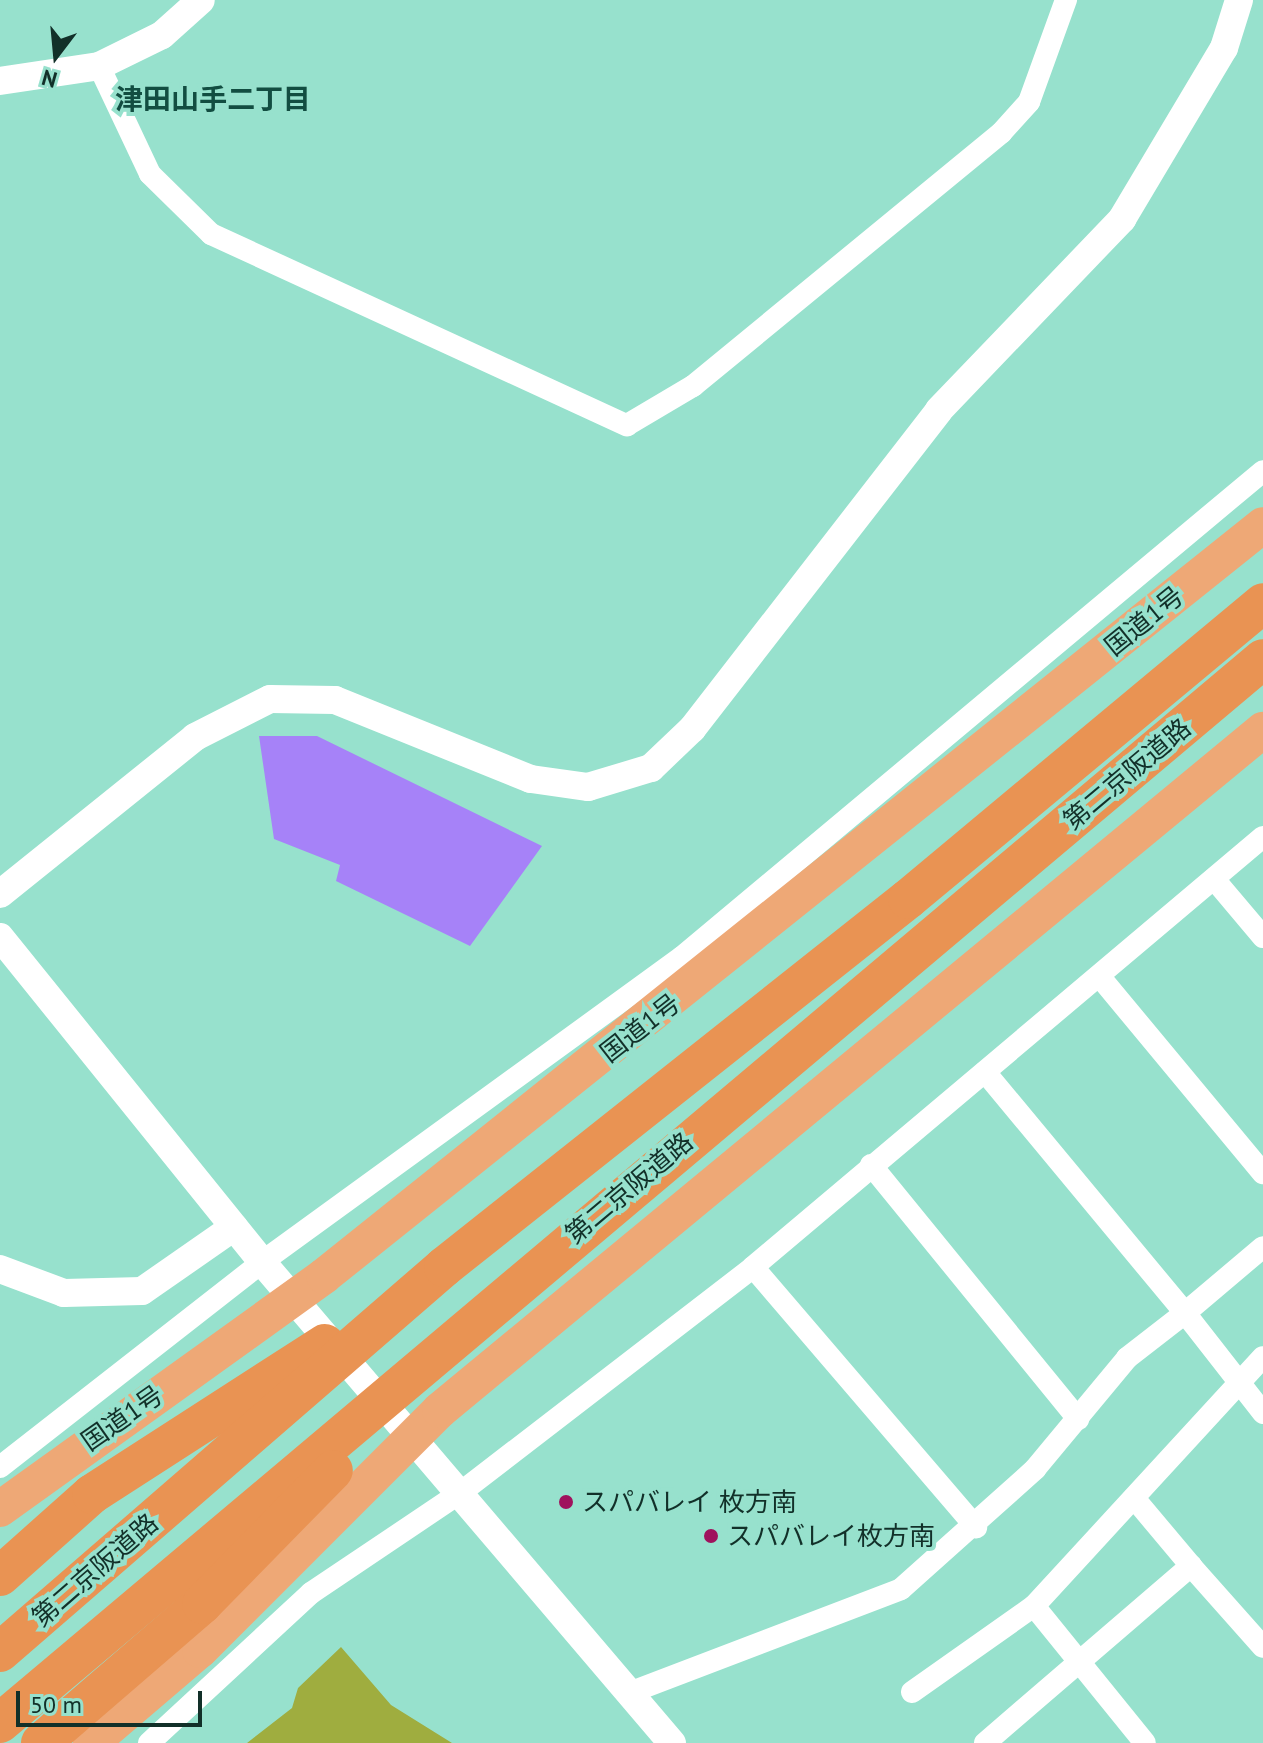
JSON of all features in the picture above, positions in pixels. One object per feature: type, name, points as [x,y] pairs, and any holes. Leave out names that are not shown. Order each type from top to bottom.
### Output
[{"type":"highway","name":"国道1号","points":[[0,1509],[324,1276],[1263,525]]},
{"type":"highway","name":"第二京阪道路","points":[[0,1652],[444,1267],[908,899],[1263,603]]},
{"type":"highway","name":"第二京阪道路","points":[[0,1723],[515,1285],[1263,659]]},
{"type":"highway","points":[[91,1743],[200,1650],[440,1410],[1263,730]]},
{"type":"highway","points":[[0,1576],[92,1494],[444,1267]]},
{"type":"highway","points":[[41,1743],[202,1604],[515,1285]]},
{"type":"street","points":[[0,81],[99,66],[162,35],[201,0]]},
{"type":"street","points":[[99,66],[150,174],[211,234],[627,425],[693,386],[1001,133],[1029,102],[1066,0]]},
{"type":"street","points":[[0,894],[195,737],[270,699],[335,700],[531,779],[588,787],[651,768],[692,729],[939,410],[1122,219],[1216,62],[1239,0]]},
{"type":"street","points":[[0,1467],[262,1262],[670,967],[1263,471]]},
{"type":"street","points":[[149,1743],[311,1593],[460,1493],[753,1267],[1263,837]]},
{"type":"street","points":[[1214,879],[1263,937]]},
{"type":"street","points":[[0,937],[262,1262],[672,1743]]},
{"type":"street","points":[[1100,977],[1263,1173]]},
{"type":"street","points":[[985,1072],[1185,1313],[1263,1413]]},
{"type":"street","points":[[871,1165],[1078,1419]]},
{"type":"street","points":[[0,1269],[64,1293],[142,1291],[234,1227]]},
{"type":"street","points":[[629,1693],[901,1589],[976,1527],[1078,1419],[1127,1358],[1263,1247]]},
{"type":"street","points":[[753,1267],[976,1527]]},
{"type":"street","points":[[912,1692],[1034,1606],[1134,1498],[1235,1380],[1263,1357]]},
{"type":"street","points":[[1134,1498],[1263,1647]]},
{"type":"street","points":[[985,1743],[1191,1566]]},
{"type":"street","points":[[1034,1606],[1145,1743]]},
{"type":"green space","points":[[341,1647],[391,1705],[452,1743],[247,1743],[292,1708],[298,1688]]},
{"type":"shaded area","points":[[259,736],[317,736],[542,846],[470,946],[336,881],[340,865],[274,839]]},
{"type":"place","name":"スパバレイ 枚方南","points":[[566,1502]]},
{"type":"place","name":"スパバレイ枚方南","points":[[711,1536]]},
{"type":"district","name":"津田山手二丁目","points":[[213,99]]}]
